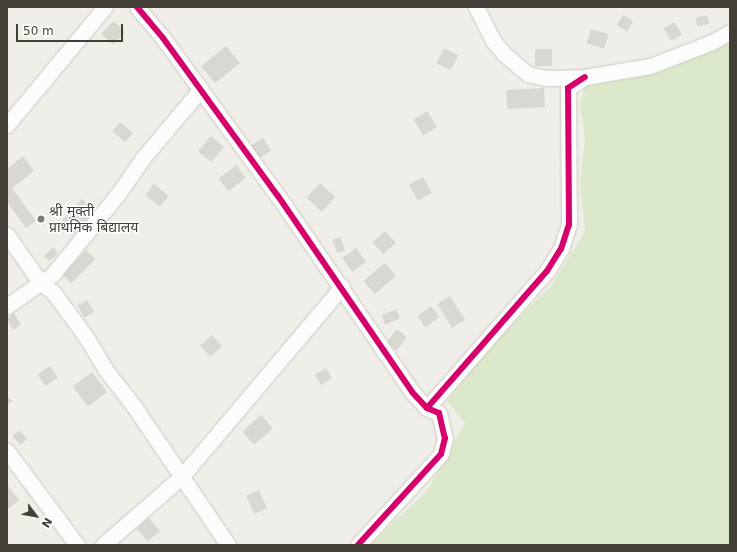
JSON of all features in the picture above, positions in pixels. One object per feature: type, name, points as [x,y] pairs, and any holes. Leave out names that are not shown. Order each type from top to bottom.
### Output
[{"type":"street","points":[[7,125],[105,7]]},
{"type":"street","points":[[137,7],[201,89],[342,287],[401,377],[427,408],[439,413],[443,424],[445,438],[440,454],[358,545]]},
{"type":"street","points":[[476,7],[494,42],[528,74],[546,78],[585,77],[650,66],[712,42],[730,32]]},
{"type":"street","points":[[427,408],[547,271],[561,249],[568,225],[568,88],[585,77]]},
{"type":"street","points":[[7,306],[53,274],[118,194],[143,158],[201,89]]},
{"type":"street","points":[[7,235],[40,282],[52,292],[64,307],[105,369],[182,476],[228,545]]},
{"type":"street","points":[[103,545],[182,476],[342,287]]},
{"type":"street","points":[[7,451],[77,545]]},
{"type":"green space","points":[[730,39],[730,545],[370,545],[427,491],[465,423],[447,401],[491,345],[551,286],[585,231],[580,183],[585,139],[580,104],[585,86],[644,75]]},
{"type":"building","points":[[623,15],[633,21],[627,31],[617,25]]},
{"type":"building","points":[[707,15],[709,24],[697,26],[695,18]]},
{"type":"building","points":[[114,21],[125,32],[113,45],[101,34]]},
{"type":"building","points":[[674,22],[682,35],[672,41],[664,28]]},
{"type":"building","points":[[591,29],[608,34],[604,48],[587,43]]},
{"type":"building","points":[[226,46],[240,63],[215,83],[201,66]]},
{"type":"building","points":[[444,48],[458,55],[451,70],[436,63]]},
{"type":"building","points":[[535,49],[552,49],[552,66],[535,66]]},
{"type":"building","points":[[544,88],[545,107],[507,109],[506,90]]},
{"type":"building","points":[[427,111],[437,127],[423,136],[413,119]]},
{"type":"building","points":[[120,122],[133,133],[125,142],[112,131]]},
{"type":"building","points":[[211,136],[224,147],[211,162],[198,151]]},
{"type":"building","points":[[263,138],[271,151],[259,158],[251,145]]},
{"type":"building","points":[[23,156],[34,171],[12,188],[36,221],[26,228],[7,202],[7,169]]},
{"type":"building","points":[[236,165],[246,178],[229,191],[219,179]]},
{"type":"building","points":[[423,177],[432,193],[418,201],[409,185]]},
{"type":"building","points":[[320,183],[335,197],[322,212],[306,198]]},
{"type":"building","points":[[154,184],[169,196],[160,207],[145,195]]},
{"type":"building","points":[[82,199],[95,211],[75,233],[62,221]]},
{"type":"building","points":[[385,231],[396,243],[383,254],[373,243]]},
{"type":"building","points":[[340,237],[345,250],[338,253],[333,240]]},
{"type":"building","points":[[53,247],[58,253],[49,261],[44,256]]},
{"type":"building","points":[[356,248],[366,262],[352,272],[342,258]]},
{"type":"building","points":[[86,250],[95,259],[71,283],[62,274]]},
{"type":"building","points":[[385,263],[396,276],[374,294],[364,281]]},
{"type":"building","points":[[450,296],[465,320],[452,328],[437,304]]},
{"type":"building","points":[[87,300],[94,312],[84,318],[77,306]]},
{"type":"building","points":[[431,306],[439,317],[425,327],[417,316]]},
{"type":"building","points":[[396,309],[400,318],[385,325],[381,316]]},
{"type":"building","points":[[14,313],[21,325],[13,330],[7,318]]},
{"type":"building","points":[[397,329],[407,337],[396,350],[386,342]]},
{"type":"building","points":[[212,335],[222,346],[210,357],[200,346]]},
{"type":"building","points":[[50,366],[58,378],[45,386],[38,374]]},
{"type":"building","points":[[326,368],[332,378],[321,385],[315,375]]},
{"type":"building","points":[[92,372],[107,392],[88,406],[73,386]]},
{"type":"building","points":[[7,396],[12,401],[7,406]]},
{"type":"building","points":[[261,415],[273,429],[254,445],[242,431]]},
{"type":"building","points":[[19,430],[27,439],[20,445],[12,436]]},
{"type":"building","points":[[7,485],[19,500],[7,510]]},
{"type":"building","points":[[259,490],[267,508],[254,514],[246,496]]},
{"type":"building","points":[[149,518],[160,531],[148,541],[137,528]]},
{"type":"cycle path","points":[[137,7],[163,38],[278,196],[412,392],[427,408],[439,413],[445,438],[441,454],[358,545]]},
{"type":"cycle path","points":[[427,408],[547,271],[561,249],[569,225],[568,88],[585,77]]},
{"type":"place","name":"श्री मुक्ती प्राथमिक बिद्यालय","points":[[41,219]]}]
